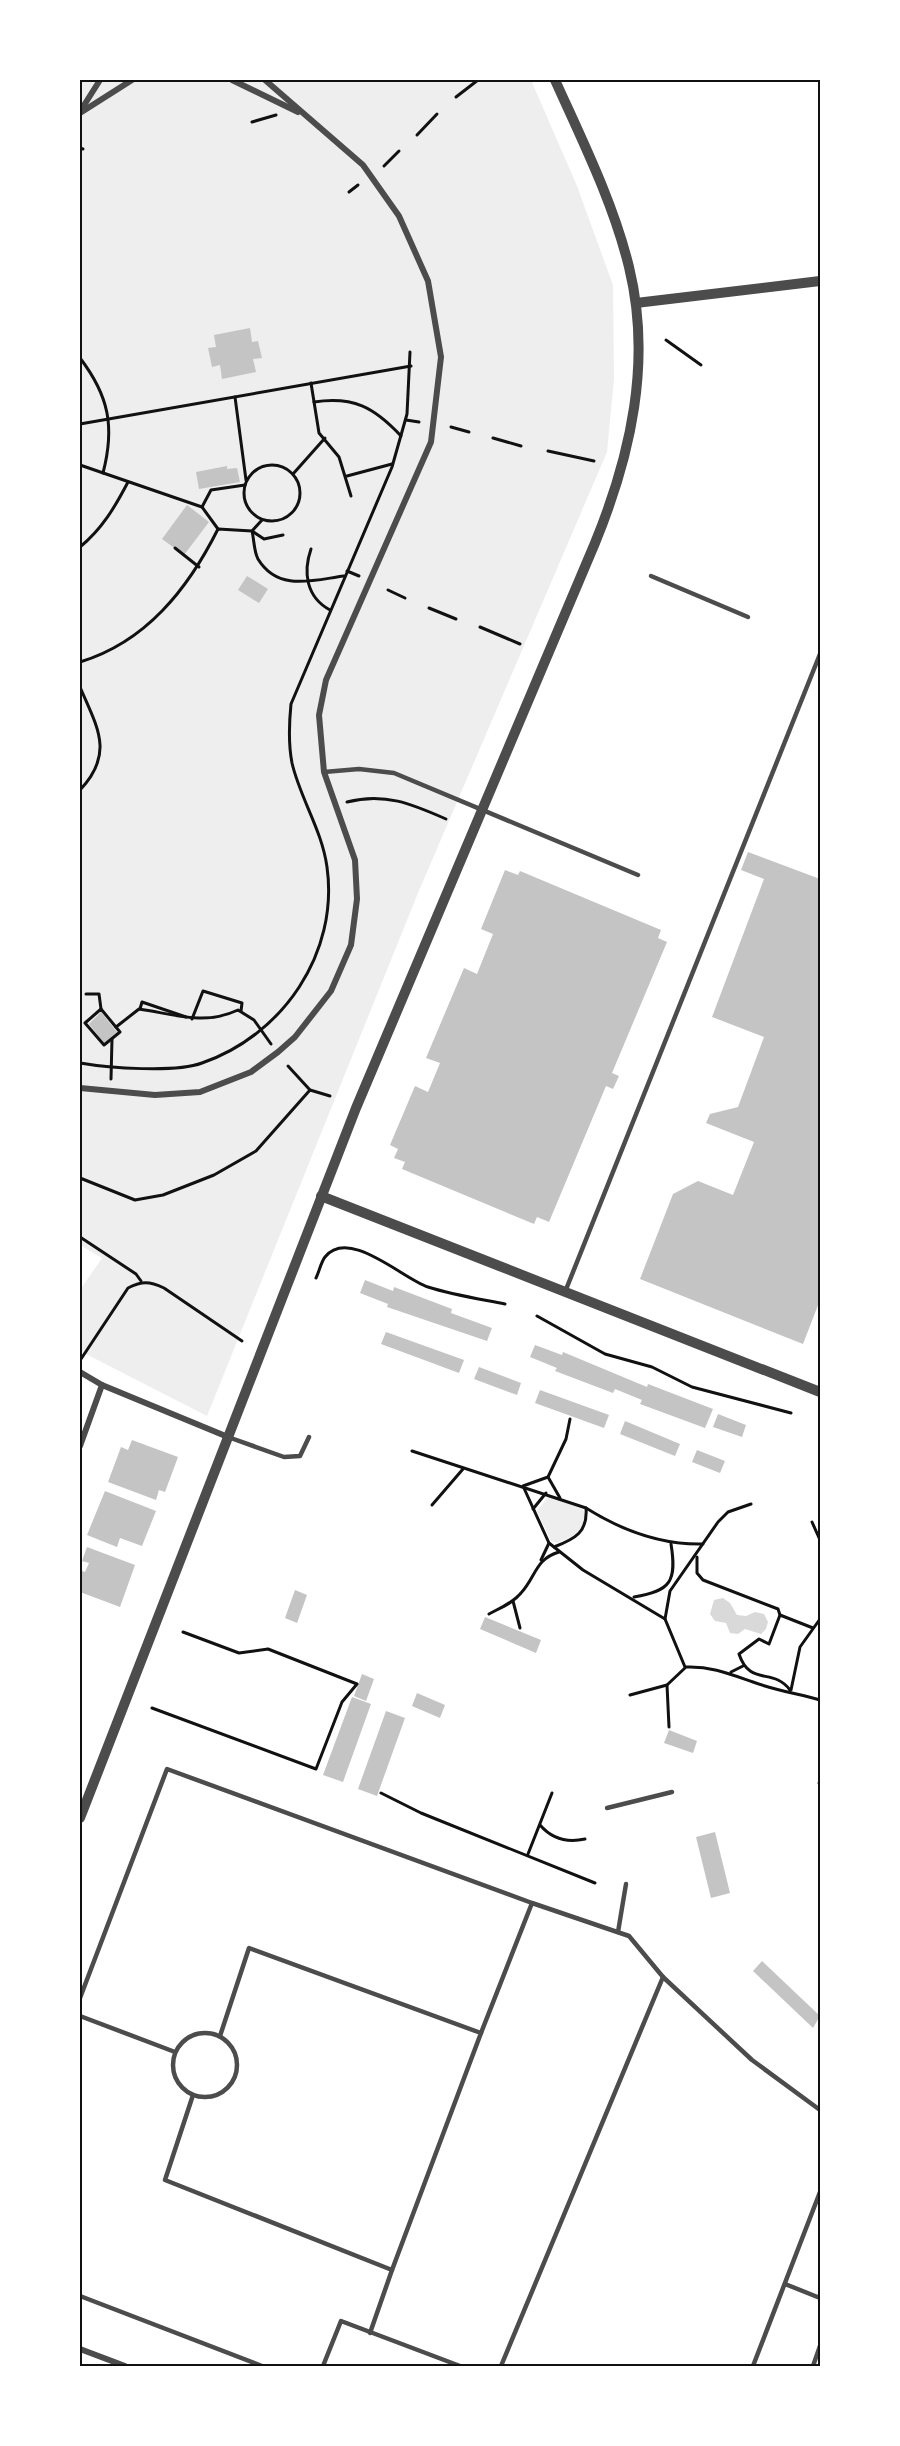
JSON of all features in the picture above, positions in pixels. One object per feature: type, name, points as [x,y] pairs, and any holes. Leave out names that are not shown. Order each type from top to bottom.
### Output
[{"type":"street","points":[[80,113],[100,80]]},
{"type":"street","points":[[80,113],[132,80]]},
{"type":"street","points":[[232,80],[308,117]]},
{"type":"street","points":[[80,1088],[155,1095],[200,1092],[251,1072],[295,1037],[331,991],[351,945],[357,899],[355,860],[324,772],[319,716],[326,680],[431,442],[441,357],[428,280],[399,216],[372,174],[265,80]]},
{"type":"street","points":[[80,1818],[321,1196],[599,534],[622,471],[633,422],[638,380],[636,303],[629,266],[614,219],[555,80]]},
{"type":"street","points":[[636,303],[820,281]]},
{"type":"street","points":[[321,1196],[820,1392]]},
{"type":"street","points":[[80,1372],[102,1386],[228,1437]]},
{"type":"street","points":[[80,1446],[102,1386]]},
{"type":"street","points":[[80,2349],[125,2367]]},
{"type":"lane","points":[[651,576],[748,617]]},
{"type":"lane","points":[[565,1292],[820,654]]},
{"type":"lane","points":[[324,772],[359,770],[394,772],[638,875]]},
{"type":"lane","points":[[228,1437],[284,1457],[300,1456],[309,1437]]},
{"type":"lane","points":[[80,1998],[167,1769],[532,1903],[629,1936],[663,1977],[752,2060],[820,2110]]},
{"type":"lane","points":[[607,1808],[672,1791]]},
{"type":"lane","points":[[618,1932],[626,1884]]},
{"type":"lane","points":[[370,2333],[532,1903]]},
{"type":"lane","points":[[220,2036],[249,1948],[482,2033]]},
{"type":"lane","points":[[501,2367],[663,1977]]},
{"type":"lane","points":[[80,2016],[175,2052]]},
{"type":"lane","points":[[198,2033],[220,2036],[234,2052],[236,2074],[231,2084],[214,2096],[193,2095],[177,2082],[173,2072],[175,2052],[180,2043],[198,2033]]},
{"type":"lane","points":[[193,2095],[165,2180],[392,2270]]},
{"type":"lane","points":[[756,2366],[820,2192]]},
{"type":"lane","points":[[785,2284],[820,2298]]},
{"type":"lane","points":[[80,2296],[262,2367]]},
{"type":"lane","points":[[323,2367],[341,2321],[460,2367]]},
{"type":"lane","points":[[813,2367],[820,2346]]},
{"type":"path","points":[[456,97],[478,80]]},
{"type":"path","points":[[252,122],[279,114]]},
{"type":"path","points":[[417,135],[437,114]]},
{"type":"path","points":[[384,166],[399,151]]},
{"type":"path","points":[[349,192],[358,185]]},
{"type":"path","points":[[666,340],[701,365]]},
{"type":"path","points":[[80,1063],[112,1067],[177,1067],[201,1064],[238,1047],[261,1030],[306,980],[314,961],[326,914],[327,865],[312,814],[292,764],[288,732],[291,704],[393,464],[405,420],[411,366],[410,352]]},
{"type":"path","points":[[80,358],[104,397],[109,419],[108,453],[103,473]]},
{"type":"path","points":[[80,424],[411,366]]},
{"type":"path","points":[[311,383],[319,433],[326,438],[339,457],[351,496]]},
{"type":"path","points":[[202,507],[211,490],[246,483],[251,474],[267,465],[277,465],[293,474],[300,491],[296,509],[281,520],[263,520],[248,509],[244,500],[246,483],[235,397]]},
{"type":"path","points":[[314,402],[336,399],[363,405],[385,419],[401,436]]},
{"type":"path","points":[[405,420],[419,422]]},
{"type":"path","points":[[451,427],[469,432]]},
{"type":"path","points":[[293,474],[326,438]]},
{"type":"path","points":[[493,438],[521,446]]},
{"type":"path","points":[[548,451],[594,461]]},
{"type":"path","points":[[347,477],[393,464]]},
{"type":"path","points":[[80,465],[202,507],[218,529]]},
{"type":"path","points":[[80,547],[94,535],[113,511],[128,482]]},
{"type":"path","points":[[252,531],[263,520]]},
{"type":"path","points":[[218,529],[252,531],[264,539],[283,535]]},
{"type":"path","points":[[80,663],[99,657],[139,632],[172,602],[199,567],[218,529]]},
{"type":"path","points":[[252,531],[258,559],[279,578],[296,583],[345,576]]},
{"type":"path","points":[[175,548],[199,567]]},
{"type":"path","points":[[311,549],[307,560],[307,581],[311,592],[321,605],[330,610]]},
{"type":"path","points":[[347,571],[358,576]]},
{"type":"path","points":[[388,590],[405,598]]},
{"type":"path","points":[[429,608],[456,619]]},
{"type":"path","points":[[480,627],[520,644]]},
{"type":"path","points":[[80,687],[100,733],[102,745],[95,770],[80,790]]},
{"type":"path","points":[[342,803],[368,797],[393,799],[446,819]]},
{"type":"path","points":[[192,1019],[203,991],[242,1003],[241,1011]]},
{"type":"path","points":[[86,994],[99,994],[101,1009],[120,1032],[104,1045],[85,1023],[101,1009]]},
{"type":"path","points":[[116,1027],[140,1009],[142,1002],[192,1019]]},
{"type":"path","points":[[140,1009],[192,1019],[220,1017],[241,1011]]},
{"type":"path","points":[[241,1011],[254,1020],[273,1045]]},
{"type":"path","points":[[111,1082],[112,1038]]},
{"type":"path","points":[[288,1066],[310,1090],[330,1096]]},
{"type":"path","points":[[80,1178],[135,1200],[173,1191],[214,1175],[256,1151],[310,1090]]},
{"type":"path","points":[[80,1238],[136,1274],[141,1281]]},
{"type":"path","points":[[316,1278],[325,1257],[334,1250],[351,1247],[365,1251],[429,1287],[505,1304]]},
{"type":"path","points":[[81,1359],[128,1288],[141,1281],[151,1282],[164,1288],[242,1341]]},
{"type":"path","points":[[537,1316],[605,1354],[652,1367],[692,1387],[791,1413]]},
{"type":"path","points":[[523,1486],[548,1476],[566,1439],[570,1419]]},
{"type":"path","points":[[412,1451],[560,1498],[586,1508],[608,1522],[671,1544],[703,1544]]},
{"type":"path","points":[[432,1505],[463,1469]]},
{"type":"path","points":[[548,1476],[560,1498]]},
{"type":"path","points":[[523,1486],[549,1543],[559,1552],[665,1619]]},
{"type":"path","points":[[533,1509],[546,1493]]},
{"type":"path","points":[[685,1666],[665,1619],[670,1592],[728,1512],[751,1504]]},
{"type":"path","points":[[554,1547],[576,1538],[584,1530],[587,1520],[586,1508]]},
{"type":"path","points":[[812,1522],[820,1540]]},
{"type":"path","points":[[489,1614],[513,1601],[528,1584],[549,1543]]},
{"type":"path","points":[[632,1598],[665,1589],[671,1580],[673,1570],[671,1544]]},
{"type":"path","points":[[540,1561],[559,1552]]},
{"type":"path","points":[[697,1555],[698,1576],[778,1609],[780,1615],[769,1644],[759,1639],[739,1654],[743,1666],[755,1675],[774,1677],[784,1682],[791,1691]]},
{"type":"path","points":[[665,1589],[670,1592]]},
{"type":"path","points":[[513,1601],[520,1628]]},
{"type":"path","points":[[780,1615],[813,1628]]},
{"type":"path","points":[[791,1691],[800,1647],[820,1619]]},
{"type":"path","points":[[152,1708],[316,1769],[342,1702],[357,1684],[268,1649],[239,1653],[183,1632]]},
{"type":"path","points":[[630,1695],[667,1685],[686,1667],[698,1666],[730,1673],[755,1683],[820,1700]]},
{"type":"path","points":[[730,1673],[743,1666]]},
{"type":"path","points":[[667,1685],[669,1727]]},
{"type":"path","points":[[528,1854],[552,1793]]},
{"type":"path","points":[[381,1794],[595,1883]]},
{"type":"path","points":[[540,1825],[548,1834],[563,1840],[585,1839]]},
{"type":"shaded area","points":[[80,80],[531,80],[577,186],[613,285],[614,379],[607,452],[418,893],[207,1416],[80,1351],[80,1290],[102,1258],[80,1245]]},
{"type":"shaded area","points":[[549,1496],[582,1509],[585,1513],[577,1533],[557,1543],[551,1541],[537,1511]]},
{"type":"shaded area","points":[[723,1598],[730,1603],[737,1615],[746,1616],[755,1612],[764,1614],[768,1622],[766,1629],[761,1634],[745,1629],[738,1634],[730,1633],[726,1623],[715,1621],[710,1614],[714,1600]]},
{"type":"building","points":[[250,328],[252,342],[258,341],[262,358],[253,359],[256,372],[222,379],[220,365],[212,367],[208,348],[216,347],[214,335]]},
{"type":"building","points":[[227,466],[227,469],[237,468],[240,482],[199,489],[196,472]]},
{"type":"building","points":[[187,505],[209,522],[184,555],[162,539]]},
{"type":"building","points":[[247,576],[268,589],[259,603],[238,590]]},
{"type":"building","points":[[748,852],[820,879],[820,1300],[803,1344],[640,1279],[673,1194],[698,1181],[733,1195],[754,1142],[706,1123],[710,1114],[738,1107],[764,1037],[712,1017],[764,879],[741,870]]},
{"type":"building","points":[[505,870],[518,875],[520,871],[661,930],[658,938],[667,942],[612,1073],[619,1076],[613,1089],[606,1086],[549,1222],[537,1217],[534,1224],[402,1169],[405,1162],[394,1158],[398,1149],[390,1145],[415,1086],[428,1092],[440,1063],[426,1058],[464,968],[477,974],[493,934],[481,929]]},
{"type":"building","points":[[101,1012],[117,1032],[104,1043],[89,1024]]},
{"type":"building","points":[[365,1280],[393,1291],[394,1287],[452,1309],[451,1313],[492,1328],[487,1341],[387,1307],[388,1304],[360,1293]]},
{"type":"building","points":[[386,1332],[464,1360],[459,1373],[381,1344]]},
{"type":"building","points":[[535,1345],[562,1355],[563,1352],[647,1387],[648,1384],[713,1409],[705,1428],[640,1404],[642,1400],[615,1389],[613,1393],[555,1371],[557,1368],[530,1357]]},
{"type":"building","points":[[479,1367],[521,1383],[517,1395],[474,1379]]},
{"type":"building","points":[[540,1390],[609,1415],[604,1428],[535,1403]]},
{"type":"building","points":[[718,1414],[746,1425],[742,1437],[713,1427]]},
{"type":"building","points":[[625,1421],[680,1444],[675,1456],[620,1434]]},
{"type":"building","points":[[132,1440],[178,1457],[165,1492],[159,1490],[156,1500],[108,1482],[121,1447],[128,1450]]},
{"type":"building","points":[[697,1450],[725,1461],[720,1473],[692,1462]]},
{"type":"building","points":[[105,1491],[156,1511],[142,1546],[120,1538],[117,1547],[87,1535]]},
{"type":"building","points":[[87,1547],[135,1565],[120,1607],[80,1592],[80,1570],[85,1572],[89,1563],[82,1561]]},
{"type":"building","points":[[295,1590],[307,1595],[297,1623],[285,1618]]},
{"type":"building","points":[[485,1617],[541,1640],[536,1653],[480,1629]]},
{"type":"building","points":[[362,1674],[374,1679],[366,1701],[354,1696]]},
{"type":"building","points":[[417,1693],[445,1705],[440,1718],[412,1706]]},
{"type":"building","points":[[352,1697],[371,1704],[343,1782],[323,1775]]},
{"type":"building","points":[[386,1711],[405,1718],[377,1796],[358,1789]]},
{"type":"building","points":[[669,1730],[697,1741],[693,1753],[664,1743]]},
{"type":"building","points":[[715,1832],[730,1893],[711,1898],[696,1837]]},
{"type":"building","points":[[762,1961],[820,2016],[813,2028],[753,1971]]}]
